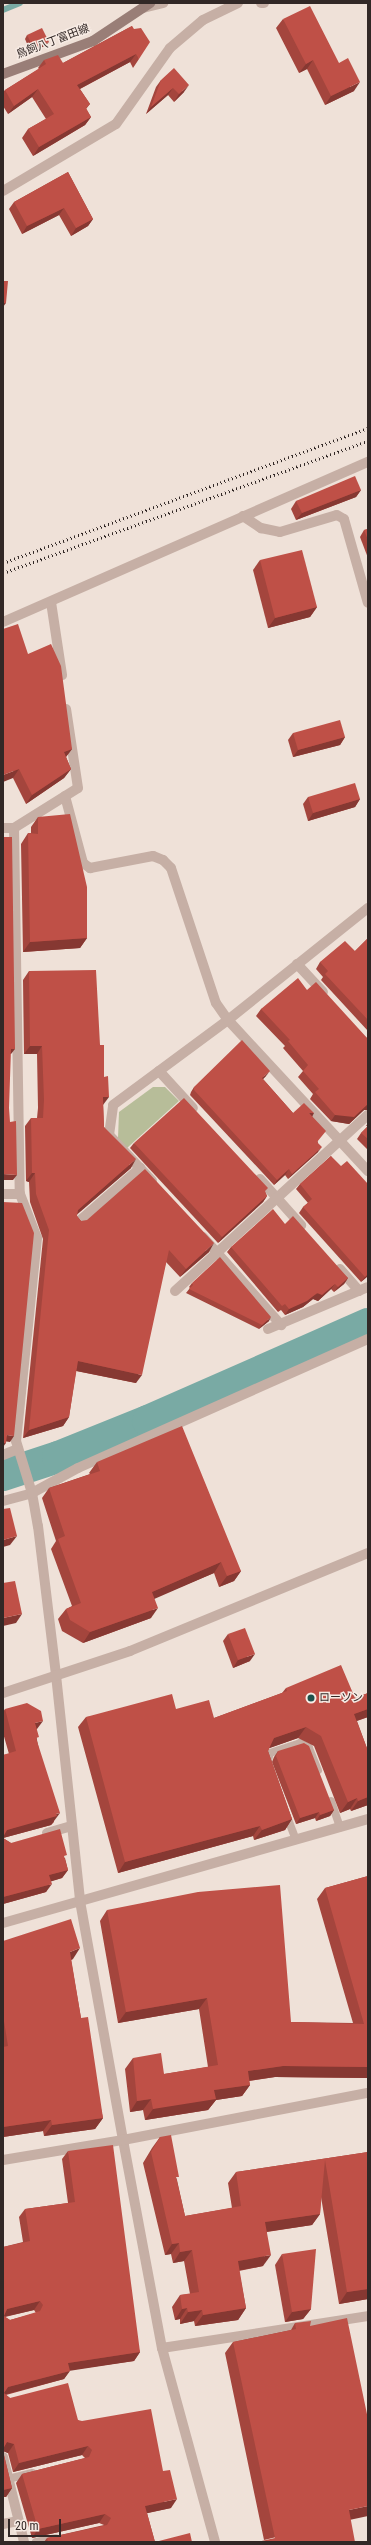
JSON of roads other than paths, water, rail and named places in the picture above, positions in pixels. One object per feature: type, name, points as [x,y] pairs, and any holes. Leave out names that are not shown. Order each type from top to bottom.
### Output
[{"type":"main road","name":"鳥飼八丁富田線","points":[[3,74],[93,41],[146,6]]},
{"type":"street","points":[[146,6],[163,3]]},
{"type":"street","points":[[3,191],[116,124],[170,48],[203,20],[238,3]]},
{"type":"street","points":[[3,622],[368,462]]},
{"type":"street","points":[[243,516],[261,528],[280,532],[337,515],[344,519],[368,604]]},
{"type":"street","points":[[3,828],[14,828],[78,788],[51,602]]},
{"type":"street","points":[[65,796],[83,863],[90,868],[153,856],[163,860],[171,868],[216,1003],[228,1020],[368,1171]]},
{"type":"street","points":[[14,828],[20,1194],[37,1238],[37,1254],[16,1441],[32,1493],[56,1676],[80,1901],[123,2140],[162,2348],[215,2542]]},
{"type":"street","points":[[160,1191],[109,1135],[113,1106],[228,1020],[368,908]]},
{"type":"street","points":[[297,964],[333,1002]]},
{"type":"street","points":[[159,1071],[202,1117]]},
{"type":"street","points":[[175,1291],[217,1251],[341,1142],[368,1115]]},
{"type":"street","points":[[77,1223],[140,1168]]},
{"type":"street","points":[[250,1169],[308,1233]]},
{"type":"street","points":[[3,1194],[20,1194]]},
{"type":"street","points":[[196,1229],[217,1251],[280,1325]]},
{"type":"street","points":[[268,1329],[363,1289],[333,1262]]},
{"type":"street","points":[[3,1501],[32,1493],[78,1468],[368,1339]]},
{"type":"street","points":[[3,1455],[19,1452]]},
{"type":"street","points":[[3,1693],[130,1651],[368,1553]]},
{"type":"street","points":[[3,1923],[368,1819]]},
{"type":"street","points":[[34,1837],[72,1826]]},
{"type":"street","points":[[3,2160],[123,2140],[368,2092]]},
{"type":"street","points":[[162,2348],[368,2316]]},
{"type":"street","points":[[3,2457],[24,2542]]},
{"type":"street","points":[[3,2524],[19,2521]]},
{"type":"lane","points":[[271,1776],[266,1762],[270,1753],[300,1743],[310,1748],[321,1776]]},
{"type":"lane","points":[[326,1791],[340,1827]]},
{"type":"lane","points":[[282,1804],[296,1840]]},
{"type":"lane","points":[[8,2479],[38,2471]]},
{"type":"lane","points":[[36,2542],[64,2536]]},
{"type":"waterway","points":[[3,10],[20,3]]},
{"type":"waterway","points":[[3,1475],[58,1457],[148,1421],[368,1324]]},
{"type":"railway","points":[[3,563],[368,428]]},
{"type":"railway","points":[[3,573],[368,441]]},
{"type":"place","name":"ローソン","points":[[311,1698]]}]
